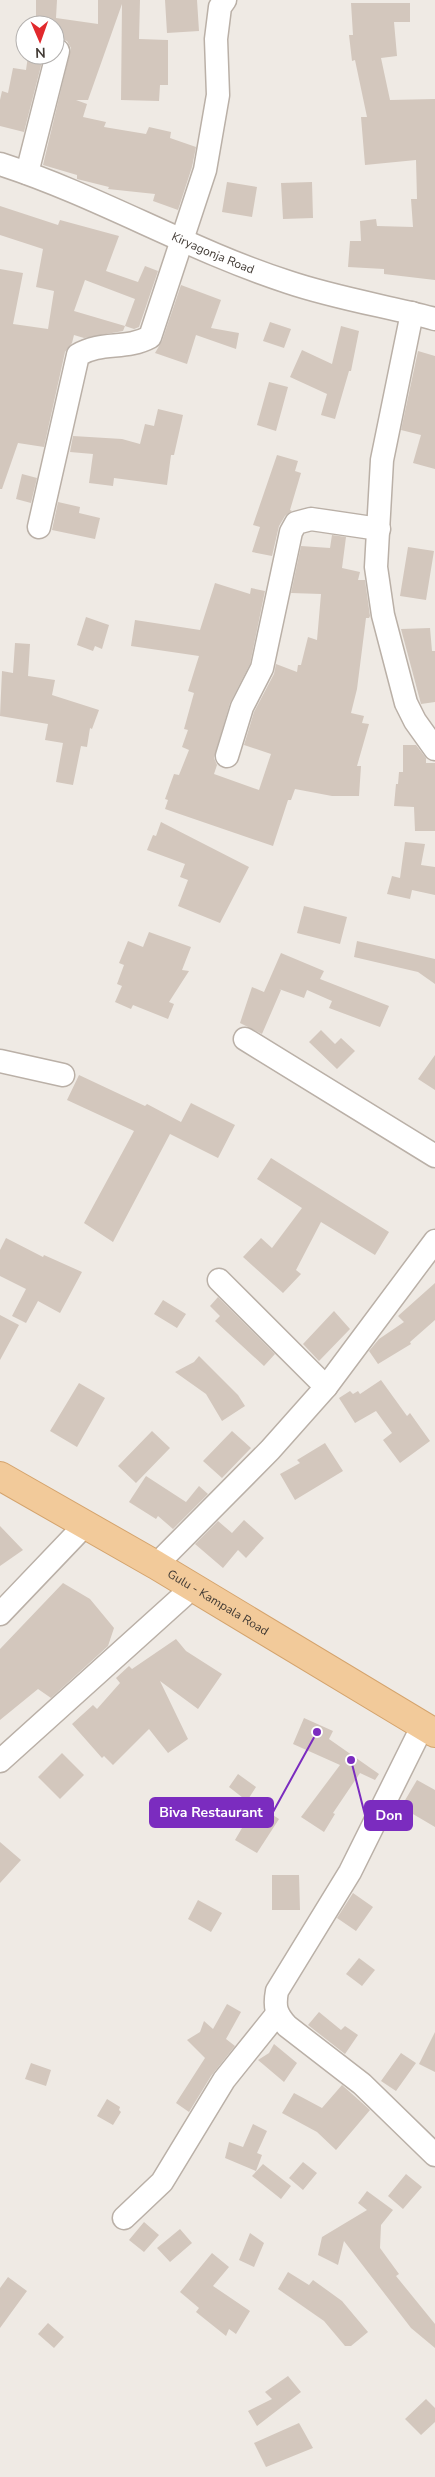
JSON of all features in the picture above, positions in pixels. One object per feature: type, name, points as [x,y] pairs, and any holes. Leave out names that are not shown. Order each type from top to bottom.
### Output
[{"type":"main road","name":"Gulu - Kampala Road","points":[[0,1476],[156,1565],[428,1730]]},
{"type":"street","points":[[39,527],[78,355],[88,348],[104,345],[127,346],[150,337],[205,170],[216,104],[216,39],[222,2]]},
{"type":"street","points":[[27,173],[55,65]]},
{"type":"street","name":"Kiryagonja Road","points":[[0,164],[27,173],[182,241],[288,283],[435,319]]},
{"type":"street","points":[[412,313],[382,460],[376,567],[383,615],[406,703],[415,721],[435,749]]},
{"type":"street","points":[[227,756],[242,707],[262,668],[291,532],[296,523],[311,518],[379,529]]},
{"type":"street","points":[[245,1039],[435,1156]]},
{"type":"street","points":[[0,1061],[63,1075]]},
{"type":"street","points":[[156,1565],[270,1450],[326,1387],[435,1241]]},
{"type":"street","points":[[219,1280],[326,1387]]},
{"type":"street","points":[[0,1614],[85,1525]]},
{"type":"street","points":[[0,1761],[192,1588]]},
{"type":"street","points":[[428,1730],[350,1872],[277,1992],[275,2004],[277,2014],[287,2026],[362,2084],[435,2155]]},
{"type":"street","points":[[124,2218],[162,2182],[224,2080],[277,2014]]},
{"type":"building","points":[[36,0],[57,0],[56,15],[36,15]]},
{"type":"building","points":[[98,0],[140,0],[139,39],[168,40],[168,85],[160,85],[159,101],[121,100],[122,4],[88,100],[76,100],[87,104],[83,117],[106,122],[104,127],[146,134],[149,127],[171,132],[170,138],[196,147],[192,167],[178,210],[153,201],[155,194],[108,189],[109,187],[77,179],[77,175],[43,165],[71,48],[65,40],[65,19],[98,24]]},
{"type":"building","points":[[165,0],[197,0],[199,31],[167,33]]},
{"type":"building","points":[[351,3],[410,3],[410,22],[394,22],[397,56],[381,58],[390,100],[435,99],[435,280],[384,274],[384,269],[348,267],[350,241],[361,241],[360,221],[376,219],[377,226],[413,227],[411,199],[417,199],[416,160],[365,165],[361,117],[367,117],[355,60],[352,61],[349,35],[353,35]]},
{"type":"building","points":[[27,65],[41,65],[24,132],[0,126],[0,100],[2,91],[8,93],[13,68],[26,70]]},
{"type":"building","points":[[227,182],[257,187],[252,217],[222,212]]},
{"type":"building","points":[[312,182],[313,218],[283,219],[281,183]]},
{"type":"building","points":[[0,206],[58,225],[60,220],[119,236],[106,271],[138,282],[145,266],[158,271],[139,327],[134,329],[125,326],[123,331],[84,338],[74,335],[72,343],[65,352],[44,447],[18,443],[2,489],[0,489],[0,269],[23,273],[13,324],[48,329],[54,291],[36,287],[43,249],[0,235]],"holes":[[[85,280],[135,299],[125,326],[74,311]]]},
{"type":"building","points":[[181,285],[221,300],[211,328],[239,333],[236,349],[196,335],[187,364],[155,353],[162,341]]},
{"type":"building","points":[[270,322],[291,329],[284,348],[263,341]]},
{"type":"building","points":[[341,326],[359,331],[351,371],[349,371],[335,419],[321,415],[327,394],[290,377],[302,350],[332,364]]},
{"type":"building","points":[[418,351],[435,356],[435,469],[413,463],[421,435],[401,430]]},
{"type":"building","points":[[269,382],[288,387],[276,431],[257,425]]},
{"type":"building","points":[[158,409],[183,415],[174,455],[171,455],[167,485],[114,478],[113,486],[89,483],[93,454],[70,452],[73,436],[122,439],[140,444],[145,424],[154,426]]},
{"type":"building","points":[[277,455],[298,461],[295,471],[301,473],[290,510],[292,511],[285,516],[279,526],[272,556],[252,552],[260,527],[253,525]]},
{"type":"building","points":[[22,474],[37,478],[31,503],[16,499]]},
{"type":"building","points":[[58,502],[80,507],[79,513],[100,518],[95,539],[52,530]]},
{"type":"building","points":[[332,535],[346,537],[342,568],[360,572],[358,580],[365,580],[370,616],[366,618],[357,689],[351,713],[364,716],[362,723],[369,724],[357,766],[361,766],[359,796],[332,796],[295,789],[291,800],[288,800],[273,846],[165,809],[168,800],[165,799],[174,774],[179,775],[189,750],[182,747],[188,730],[184,729],[194,693],[188,691],[199,656],[131,646],[135,620],[200,630],[215,583],[250,594],[251,588],[265,591],[250,664],[230,703],[214,758],[217,765],[214,774],[259,790],[271,754],[244,745],[254,712],[274,674],[276,664],[297,672],[298,665],[301,665],[308,637],[317,640],[321,594],[291,593],[301,546],[330,548]]},
{"type":"building","points":[[408,547],[434,551],[426,600],[400,596]]},
{"type":"building","points":[[86,617],[109,625],[102,649],[95,646],[93,651],[77,645]]},
{"type":"building","points":[[430,628],[432,651],[435,651],[435,702],[421,704],[401,629]]},
{"type":"building","points":[[15,643],[30,644],[28,676],[55,680],[52,695],[99,710],[92,729],[90,728],[87,747],[81,746],[73,785],[56,782],[63,743],[45,740],[48,724],[0,716],[2,671],[13,673]]},
{"type":"building","points":[[403,745],[416,745],[426,758],[426,763],[435,763],[435,831],[415,831],[414,807],[394,806],[399,772],[403,772]]},
{"type":"building","points":[[161,822],[249,867],[220,923],[178,906],[188,880],[180,877],[185,864],[147,850],[153,835],[156,836]]},
{"type":"building","points":[[405,842],[425,844],[421,865],[435,867],[435,895],[412,890],[410,899],[387,894],[392,876],[400,878]]},
{"type":"building","points":[[304,906],[347,917],[340,944],[297,933]]},
{"type":"building","points":[[149,932],[191,947],[182,970],[189,971],[169,1002],[174,1004],[168,1019],[133,1005],[131,1009],[115,1002],[122,986],[117,984],[124,965],[119,963],[128,941],[143,947]]},
{"type":"building","points":[[357,941],[435,959],[435,984],[418,972],[354,957]]},
{"type":"building","points":[[281,953],[324,971],[320,979],[389,1006],[380,1027],[329,1008],[332,1001],[307,990],[304,998],[279,989],[281,990],[262,1034],[240,1023],[252,987],[264,992]]},
{"type":"building","points":[[321,1030],[335,1044],[341,1038],[355,1051],[337,1069],[309,1042]]},
{"type":"building","points":[[435,1055],[435,1090],[418,1079]]},
{"type":"building","points":[[79,1075],[145,1106],[147,1104],[181,1122],[191,1103],[235,1125],[218,1158],[170,1134],[113,1242],[84,1223],[134,1131],[67,1100]]},
{"type":"building","points":[[271,1158],[389,1232],[375,1255],[321,1222],[296,1270],[301,1274],[283,1293],[243,1257],[261,1238],[272,1248],[302,1208],[257,1179]]},
{"type":"building","points":[[6,1238],[43,1257],[44,1255],[82,1272],[60,1313],[38,1301],[26,1323],[12,1316],[26,1289],[0,1276],[0,1250]]},
{"type":"building","points":[[435,1283],[435,1320],[410,1342],[411,1344],[378,1364],[369,1351],[379,1339],[404,1322],[398,1316]]},
{"type":"building","points":[[218,1297],[275,1354],[264,1366],[215,1321],[220,1316],[210,1306]]},
{"type":"building","points":[[163,1300],[186,1314],[177,1328],[154,1314]]},
{"type":"building","points":[[334,1311],[350,1329],[319,1361],[303,1344]]},
{"type":"building","points":[[0,1315],[19,1325],[0,1360]]},
{"type":"building","points":[[199,1356],[238,1395],[245,1406],[222,1421],[206,1394],[175,1372],[194,1362]]},
{"type":"building","points":[[381,1380],[407,1416],[410,1413],[430,1441],[400,1463],[383,1440],[392,1433],[376,1411],[355,1423],[339,1398],[350,1391],[353,1394],[358,1391],[360,1394]]},
{"type":"building","points":[[79,1383],[105,1398],[77,1447],[50,1431]]},
{"type":"building","points":[[152,1431],[170,1448],[136,1483],[118,1466]]},
{"type":"building","points":[[232,1431],[251,1448],[222,1478],[203,1461]]},
{"type":"building","points":[[325,1443],[343,1471],[295,1500],[280,1474],[300,1463],[297,1460]]},
{"type":"building","points":[[146,1476],[186,1502],[199,1486],[208,1494],[173,1529],[158,1516],[156,1519],[129,1502]]},
{"type":"building","points":[[244,1520],[264,1538],[246,1558],[238,1550],[223,1568],[195,1544],[218,1521],[232,1533]]},
{"type":"building","points":[[0,1526],[23,1550],[0,1566]]},
{"type":"building","points":[[63,1583],[90,1599],[114,1628],[108,1646],[51,1698],[38,1689],[0,1720],[0,1649]]},
{"type":"building","points":[[176,1639],[186,1651],[222,1674],[198,1709],[160,1681],[188,1739],[168,1753],[149,1729],[113,1765],[104,1756],[102,1758],[72,1724],[93,1705],[97,1709],[120,1683],[116,1678],[129,1666],[132,1669]]},
{"type":"building","points":[[304,1718],[333,1731],[329,1739],[379,1774],[375,1780],[360,1773],[333,1813],[335,1814],[324,1832],[301,1817],[340,1765],[293,1744]]},
{"type":"building","points":[[62,1753],[84,1775],[60,1799],[38,1777]]},
{"type":"building","points":[[238,1774],[256,1787],[247,1801],[229,1787]]},
{"type":"building","points":[[417,1780],[435,1790],[435,1827],[401,1807]]},
{"type":"building","points":[[256,1804],[279,1819],[257,1853],[235,1840]]},
{"type":"building","points":[[0,1842],[21,1860],[0,1883]]},
{"type":"building","points":[[272,1875],[299,1875],[300,1910],[272,1910]]},
{"type":"building","points":[[353,1893],[373,1907],[356,1931],[337,1918]]},
{"type":"building","points":[[198,1900],[222,1913],[211,1932],[188,1919]]},
{"type":"building","points":[[359,1958],[375,1970],[362,1986],[346,1974]]},
{"type":"building","points":[[227,2004],[241,2012],[226,2039],[235,2046],[211,2076],[189,2112],[176,2103],[205,2058],[187,2040],[200,2032],[204,2021],[213,2029]]},
{"type":"building","points":[[319,2012],[341,2030],[345,2026],[358,2035],[345,2054],[308,2025]]},
{"type":"building","points":[[435,2032],[435,2072],[419,2064]]},
{"type":"building","points":[[274,2044],[297,2063],[284,2082],[258,2060],[269,2053]]},
{"type":"building","points":[[401,2053],[416,2063],[396,2091],[381,2081]]},
{"type":"building","points":[[31,2063],[51,2070],[46,2086],[25,2079]]},
{"type":"building","points":[[342,2085],[370,2110],[336,2150],[317,2132],[282,2113],[294,2093],[322,2108]]},
{"type":"building","points":[[107,2099],[120,2107],[119,2110],[121,2112],[113,2125],[97,2116]]},
{"type":"building","points":[[253,2124],[267,2131],[257,2153],[262,2155],[256,2171],[225,2158],[229,2142],[243,2147]]},
{"type":"building","points":[[303,2162],[317,2173],[303,2190],[289,2178]]},
{"type":"building","points":[[263,2164],[291,2186],[281,2199],[252,2176]]},
{"type":"building","points":[[406,2174],[422,2187],[403,2209],[388,2196]]},
{"type":"building","points":[[367,2191],[393,2210],[381,2225],[380,2248],[399,2274],[396,2276],[435,2324],[435,2348],[411,2328],[344,2241],[338,2265],[318,2255],[322,2237],[367,2210],[358,2203]]},
{"type":"building","points":[[144,2222],[159,2235],[144,2252],[129,2240]]},
{"type":"building","points":[[180,2229],[192,2243],[170,2262],[157,2248]]},
{"type":"building","points":[[250,2233],[264,2243],[254,2267],[239,2260]]},
{"type":"building","points":[[212,2253],[229,2267],[213,2286],[250,2311],[236,2334],[229,2329],[226,2336],[196,2312],[199,2308],[180,2292]]},
{"type":"building","points":[[288,2272],[309,2285],[313,2280],[342,2301],[368,2332],[351,2346],[345,2346],[324,2321],[278,2289]]},
{"type":"building","points":[[8,2277],[27,2291],[0,2328],[0,2288]]},
{"type":"building","points":[[48,2323],[64,2337],[54,2348],[38,2334]]},
{"type":"building","points":[[288,2376],[301,2392],[257,2426],[248,2411],[272,2399],[265,2392]]},
{"type":"building","points":[[426,2399],[435,2408],[435,2422],[421,2435],[405,2419]]},
{"type":"building","points":[[299,2423],[313,2448],[266,2467],[254,2443]]},
{"type":"place","name":"Biva Restaurant","points":[[317,1732]]},
{"type":"place","name":"Don","points":[[351,1760]]}]
